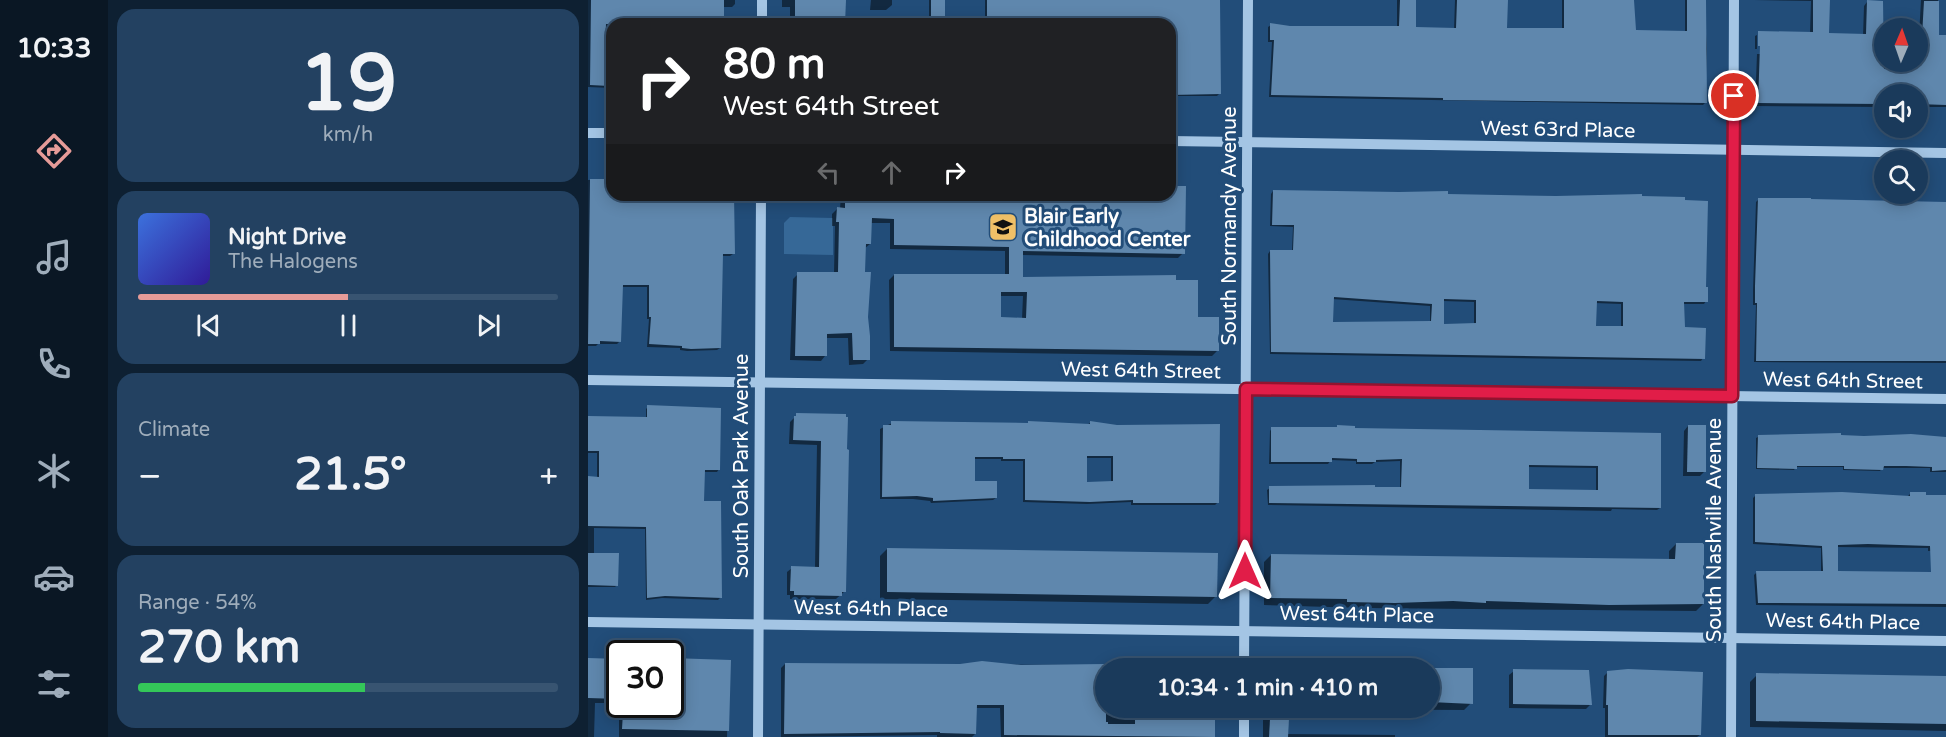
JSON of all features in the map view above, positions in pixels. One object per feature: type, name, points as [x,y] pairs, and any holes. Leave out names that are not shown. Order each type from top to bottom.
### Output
[{"type":"street","points":[[762,0],[762,18]]},
{"type":"street","name":"South Normandy Avenue","points":[[1244,658],[1248,0]]},
{"type":"street","name":"South Nashville Avenue","points":[[1731,737],[1734,0]]},
{"type":"street","points":[[588,133],[606,133]]},
{"type":"street","name":"West 63rd Place","points":[[1176,141],[1946,153]]},
{"type":"street","name":"South Oak Park Avenue","points":[[758,737],[761,201]]},
{"type":"street","name":"West 64th Street","points":[[588,380],[1946,399]]},
{"type":"street","name":"West 64th Place","points":[[588,622],[1946,641]]},
{"type":"street","points":[[1244,718],[1244,737]]},
{"type":"shaded area","points":[[790,217],[833,218],[833,255],[784,254],[784,223]]},
{"type":"building","points":[[591,0],[724,0],[724,18],[606,18],[606,86],[590,85]]},
{"type":"building","points":[[795,0],[846,0],[845,18],[795,18]]},
{"type":"building","points":[[931,0],[945,0],[945,18],[931,18]]},
{"type":"building","points":[[987,0],[1220,0],[1221,94],[1176,95],[1176,18],[987,18]]},
{"type":"building","points":[[1400,0],[1416,0],[1416,27],[1456,28],[1457,0],[1508,0],[1507,28],[1564,28],[1564,0],[1634,0],[1636,30],[1687,31],[1687,0],[1706,0],[1707,103],[1443,100],[1443,98],[1271,95],[1274,40],[1270,40],[1270,23],[1290,26],[1399,26]]},
{"type":"building","points":[[1813,0],[1830,0],[1829,33],[1866,34],[1867,0],[1883,1],[1883,18],[1874,18],[1874,72],[1928,72],[1928,18],[1923,18],[1924,1],[1939,1],[1939,35],[1946,35],[1946,105],[1928,104],[1928,84],[1874,84],[1874,104],[1758,103],[1760,46],[1758,46],[1758,31],[1813,32]]},
{"type":"building","points":[[590,179],[606,179],[606,201],[734,201],[735,254],[723,254],[721,348],[691,349],[682,348],[682,346],[649,344],[651,317],[649,317],[649,285],[623,285],[621,342],[600,341],[600,344],[588,344]]},
{"type":"building","points":[[1176,186],[1186,186],[1185,254],[1023,251],[1023,277],[1176,275],[1176,280],[1198,280],[1198,317],[1219,317],[1219,351],[894,347],[894,274],[1009,274],[1009,247],[894,245],[894,219],[872,218],[871,244],[866,244],[865,272],[871,272],[868,317],[870,360],[853,360],[852,333],[827,334],[827,356],[795,356],[797,272],[838,272],[837,207],[845,208],[845,201],[1176,201]],"holes":[[[1001,292],[1027,292],[1026,318],[1001,317]]]},
{"type":"building","points":[[1273,190],[1448,191],[1448,194],[1556,196],[1642,194],[1642,196],[1685,197],[1685,200],[1708,201],[1706,287],[1708,287],[1708,302],[1684,302],[1685,327],[1706,328],[1705,359],[1271,352],[1270,250],[1293,250],[1294,225],[1272,225]],"holes":[[[1334,297],[1432,304],[1431,321],[1333,322]],[[1444,299],[1476,300],[1476,323],[1444,324]],[[1597,301],[1623,302],[1623,326],[1596,326]]]},
{"type":"building","points":[[1758,198],[1874,200],[1874,204],[1946,202],[1946,361],[1756,361],[1755,286]]},
{"type":"building","points":[[647,405],[721,408],[720,470],[705,470],[704,501],[721,501],[722,598],[665,596],[647,598],[646,527],[588,526],[588,476],[599,477],[599,451],[588,451],[588,416],[647,417]]},
{"type":"building","points":[[796,413],[846,414],[848,417],[846,592],[842,592],[842,596],[794,595],[794,591],[790,591],[791,566],[819,567],[821,441],[793,440]]},
{"type":"building","points":[[891,421],[1028,423],[1028,421],[1090,424],[1090,421],[1117,425],[1220,424],[1219,503],[1025,500],[1025,459],[1003,459],[1003,457],[975,457],[975,481],[997,481],[997,498],[933,501],[933,498],[917,496],[882,497],[883,425],[891,425]],"holes":[[[1087,456],[1113,456],[1113,481],[1087,482]]]},
{"type":"building","points":[[1337,425],[1355,426],[1355,428],[1661,433],[1661,508],[1269,503],[1269,486],[1375,485],[1375,487],[1401,487],[1402,459],[1357,462],[1357,459],[1332,458],[1332,462],[1271,462],[1271,427],[1337,427]],"holes":[[[1529,465],[1598,466],[1598,490],[1529,489]]]},
{"type":"building","points":[[1688,425],[1706,425],[1706,472],[1687,472]]},
{"type":"building","points":[[1841,433],[1841,435],[1864,436],[1911,434],[1946,437],[1946,470],[1932,471],[1932,467],[1906,466],[1884,466],[1883,470],[1844,469],[1844,466],[1797,466],[1797,469],[1757,468],[1758,435]]},
{"type":"building","points":[[1842,492],[1910,496],[1910,492],[1926,492],[1926,495],[1946,495],[1946,604],[1758,603],[1756,571],[1823,571],[1822,546],[1755,542],[1755,494]],"holes":[[[1838,545],[1930,546],[1931,572],[1838,571]]]},
{"type":"building","points":[[1676,543],[1704,543],[1704,604],[1609,605],[1486,601],[1486,603],[1453,601],[1395,603],[1347,602],[1347,599],[1270,598],[1271,554],[1675,559]]},
{"type":"building","points":[[887,548],[1218,553],[1217,597],[887,592]]},
{"type":"building","points":[[588,553],[619,553],[618,586],[588,585]]},
{"type":"building","points":[[588,658],[606,659],[606,699],[588,698]]},
{"type":"building","points":[[684,658],[731,660],[729,731],[622,729],[623,718],[684,718]]},
{"type":"building","points":[[982,661],[1021,665],[1095,664],[1095,718],[1106,718],[1108,724],[1135,724],[1135,718],[1215,718],[1215,737],[1004,735],[1004,705],[977,705],[976,734],[940,732],[784,734],[785,663],[960,664]]},
{"type":"building","points":[[1440,668],[1473,668],[1473,704],[1440,702]]},
{"type":"building","points":[[1513,669],[1589,670],[1592,705],[1513,704]]},
{"type":"building","points":[[1628,669],[1703,672],[1701,735],[1608,735],[1607,671]]},
{"type":"building","points":[[1756,673],[1946,676],[1946,724],[1756,721]]},
{"type":"building","points":[[1270,719],[1289,719],[1288,737],[1269,737]]},
{"type":"place","name":"Blair Early Childhood Center","points":[[1003,227]]},
{"type":"route","points":[[1245,571],[1246,389],[1732,396],[1734,96]]}]
